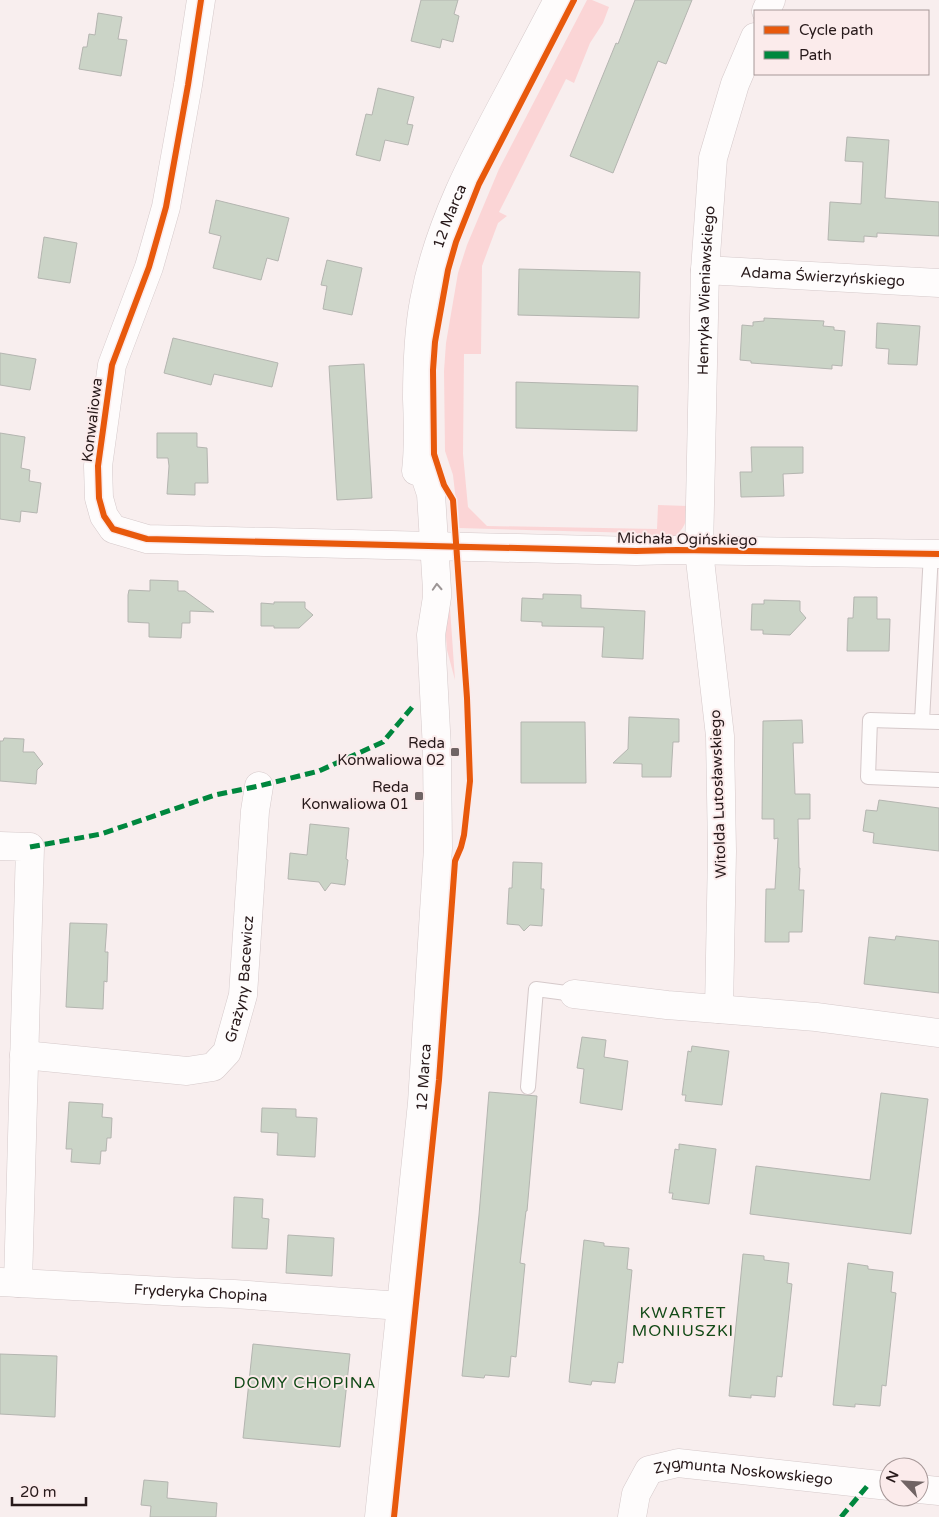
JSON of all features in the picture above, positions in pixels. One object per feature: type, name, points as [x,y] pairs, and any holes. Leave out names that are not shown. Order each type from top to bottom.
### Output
[{"type":"street","name":"Konwaliowa","points":[[201,0],[166,207],[149,267],[112,365],[98,466],[99,498],[104,516],[113,529],[147,539],[425,546]]},
{"type":"street","name":"12 Marca","points":[[379,1517],[422,1103],[438,848],[437,750],[431,636],[437,597],[425,546],[431,494],[418,455],[418,344],[423,302],[432,263],[445,226],[476,155],[558,0]]},
{"type":"street","name":"Henryka Wieniawskiego","points":[[699,551],[705,270],[712,158],[735,84],[754,39]]},
{"type":"street","name":"Adama Świerzyńskiego","points":[[705,270],[939,283]]},
{"type":"street","name":"Michała Ogińskiego","points":[[425,546],[636,551],[935,554]]},
{"type":"street","name":"Witolda Lutosławskiego","points":[[699,551],[720,736],[722,851],[719,1009]]},
{"type":"street","name":"Grażyny Bacewicz","points":[[24,1055],[187,1071],[213,1067],[228,1052],[242,995],[255,811],[259,786]]},
{"type":"street","points":[[0,846],[30,847],[24,1055],[9,1282]]},
{"type":"street","points":[[574,994],[668,1005],[816,1017],[939,1033]]},
{"type":"street","name":"Fryderyka Chopina","points":[[9,1282],[251,1295],[401,1306]]},
{"type":"street","name":"Zygmunta Noskowskiego","points":[[632,1517],[636,1494],[649,1470],[678,1463],[879,1485]]},
{"type":"lane","points":[[922,721],[935,554]]},
{"type":"lane","points":[[939,722],[870,720],[868,777],[939,780]]},
{"type":"lane","points":[[528,1087],[536,989],[574,994]]},
{"type":"shaded area","points":[[587,0],[592,0],[609,7],[603,23],[590,43],[574,83],[566,79],[499,212],[507,216],[498,223],[482,266],[481,354],[464,354],[463,454],[468,507],[487,526],[657,529],[658,505],[688,506],[685,524],[673,537],[637,540],[637,533],[459,528],[453,475],[445,451],[444,371],[446,343],[458,273],[467,245],[499,169]]},
{"type":"shaded area","points":[[443,599],[449,601],[455,680],[447,650]]},
{"type":"building","points":[[421,0],[458,0],[454,14],[459,16],[453,42],[442,39],[440,48],[411,41]]},
{"type":"building","points":[[635,0],[692,0],[666,64],[658,61],[613,173],[570,156]]},
{"type":"building","points":[[98,13],[122,17],[118,39],[127,40],[121,76],[79,69],[83,47],[87,47],[89,34],[95,35]]},
{"type":"building","points":[[378,88],[414,97],[407,124],[413,125],[408,145],[385,140],[380,161],[356,155],[366,114],[372,115]]},
{"type":"building","points":[[847,137],[889,140],[885,198],[939,202],[939,236],[877,233],[877,237],[864,236],[864,242],[828,240],[830,202],[861,204],[863,162],[845,161]]},
{"type":"building","points":[[216,200],[289,218],[278,261],[267,258],[261,280],[213,268],[221,236],[209,233]]},
{"type":"building","points":[[44,237],[77,243],[70,283],[38,278]]},
{"type":"building","points":[[327,260],[362,268],[352,315],[323,309],[327,286],[321,285]]},
{"type":"building","points":[[519,269],[640,272],[639,318],[518,315]]},
{"type":"building","points":[[764,318],[824,321],[823,326],[845,331],[842,366],[832,365],[832,369],[751,363],[751,361],[740,360],[742,325],[753,326],[753,322],[764,321]]},
{"type":"building","points":[[877,323],[920,326],[917,365],[888,364],[889,349],[876,348]]},
{"type":"building","points":[[173,338],[278,363],[272,387],[214,374],[211,385],[164,373]]},
{"type":"building","points":[[0,353],[36,359],[30,390],[0,385]]},
{"type":"building","points":[[364,364],[372,498],[337,500],[329,366]]},
{"type":"building","points":[[516,382],[638,386],[637,431],[516,428]]},
{"type":"building","points":[[0,433],[25,437],[21,468],[30,470],[29,481],[41,483],[37,513],[21,511],[20,522],[0,519]]},
{"type":"building","points":[[157,433],[197,433],[197,447],[207,448],[208,483],[195,483],[195,495],[167,494],[168,458],[157,458]]},
{"type":"building","points":[[751,447],[803,447],[803,473],[783,474],[784,496],[741,497],[740,472],[752,472]]},
{"type":"building","points":[[150,580],[178,581],[178,591],[185,591],[214,612],[190,611],[190,623],[182,623],[181,638],[149,637],[149,623],[128,622],[128,595],[129,590],[150,591]]},
{"type":"building","points":[[543,594],[581,595],[581,608],[645,611],[643,659],[602,657],[604,627],[542,626],[542,622],[521,621],[522,598],[543,599]]},
{"type":"building","points":[[854,597],[877,597],[877,619],[890,619],[889,651],[847,651],[848,618],[853,618]]},
{"type":"building","points":[[764,600],[800,601],[800,611],[806,618],[790,635],[763,634],[763,630],[751,630],[752,604],[764,604]]},
{"type":"building","points":[[274,602],[305,602],[305,608],[313,615],[299,628],[261,626],[261,603],[274,604]]},
{"type":"building","points":[[629,717],[679,719],[679,742],[673,742],[671,777],[642,777],[642,764],[613,763],[628,749]]},
{"type":"building","points":[[802,720],[803,743],[793,743],[795,794],[810,794],[810,819],[798,819],[799,890],[804,890],[802,932],[789,932],[789,942],[765,942],[766,889],[775,889],[778,838],[774,839],[774,819],[762,819],[763,721]]},
{"type":"building","points":[[521,722],[585,722],[586,783],[521,783]]},
{"type":"building","points":[[4,738],[24,739],[23,752],[34,752],[43,764],[37,770],[36,784],[0,781],[0,741],[3,741]]},
{"type":"building","points":[[879,800],[939,808],[939,851],[873,843],[874,833],[863,831],[866,810],[877,811]]},
{"type":"building","points":[[310,824],[349,828],[345,885],[331,883],[325,891],[319,882],[288,879],[290,853],[307,855]]},
{"type":"building","points":[[513,862],[542,863],[541,889],[544,889],[542,926],[530,925],[524,931],[519,925],[507,924],[509,888],[512,888]]},
{"type":"building","points":[[70,923],[107,924],[105,952],[108,952],[107,982],[104,981],[103,1009],[66,1007]]},
{"type":"building","points":[[896,936],[939,941],[939,993],[864,984],[869,937],[895,940]]},
{"type":"building","points":[[582,1037],[606,1040],[604,1057],[628,1061],[622,1110],[580,1103],[584,1069],[577,1068]]},
{"type":"building","points":[[692,1046],[729,1051],[722,1105],[685,1101],[686,1095],[682,1095],[688,1051],[691,1052]]},
{"type":"building","points":[[489,1092],[537,1096],[527,1211],[520,1263],[525,1264],[516,1357],[511,1356],[509,1377],[485,1375],[484,1378],[462,1376],[479,1215]]},
{"type":"building","points":[[881,1093],[928,1099],[911,1234],[750,1214],[756,1166],[870,1180]]},
{"type":"building","points":[[69,1102],[103,1104],[102,1117],[112,1118],[111,1138],[107,1138],[106,1151],[101,1151],[100,1164],[71,1162],[72,1149],[66,1149]]},
{"type":"building","points":[[262,1108],[296,1109],[296,1117],[317,1118],[315,1157],[277,1155],[278,1133],[261,1132]]},
{"type":"building","points":[[679,1144],[716,1149],[709,1204],[672,1199],[673,1193],[669,1193],[675,1149],[679,1150]]},
{"type":"building","points":[[234,1197],[263,1199],[262,1218],[269,1219],[267,1249],[232,1248]]},
{"type":"building","points":[[288,1235],[334,1238],[332,1276],[286,1273]]},
{"type":"building","points":[[584,1240],[604,1243],[604,1246],[629,1248],[627,1269],[632,1270],[623,1363],[618,1362],[615,1383],[592,1381],[591,1385],[569,1382]]},
{"type":"building","points":[[743,1254],[764,1256],[764,1260],[789,1263],[787,1283],[792,1284],[782,1377],[777,1376],[775,1397],[751,1395],[751,1398],[729,1396]]},
{"type":"building","points":[[848,1263],[868,1266],[868,1269],[893,1272],[891,1292],[896,1293],[886,1386],[882,1385],[880,1406],[855,1404],[855,1407],[833,1405]]},
{"type":"building","points":[[253,1344],[350,1354],[340,1447],[243,1438]]},
{"type":"building","points":[[0,1354],[57,1356],[55,1417],[0,1414]]},
{"type":"building","points":[[144,1480],[168,1482],[167,1498],[217,1503],[216,1517],[150,1517],[151,1506],[141,1505]]},
{"type":"marked path","points":[[30,847],[101,834],[215,795],[319,771],[383,742],[414,705]]},
{"type":"marked path","points":[[841,1517],[869,1484]]},
{"type":"cycle path","points":[[201,0],[166,207],[149,267],[112,365],[98,466],[99,498],[104,516],[113,529],[147,539],[636,551],[939,554]]},
{"type":"cycle path","points":[[394,1517],[439,1080],[455,861],[464,835],[470,781],[467,698],[453,500],[444,485],[434,454],[433,370],[435,342],[448,270],[456,242],[479,184],[574,0]]},
{"type":"place","name":"Reda Konwaliowa 02","points":[[455,752]]},
{"type":"place","name":"Reda Konwaliowa 01","points":[[419,796]]},
{"type":"district","name":"KWARTET MONIUSZKI","points":[[683,1322]]},
{"type":"district","name":"DOMY CHOPINA","points":[[305,1383]]}]
